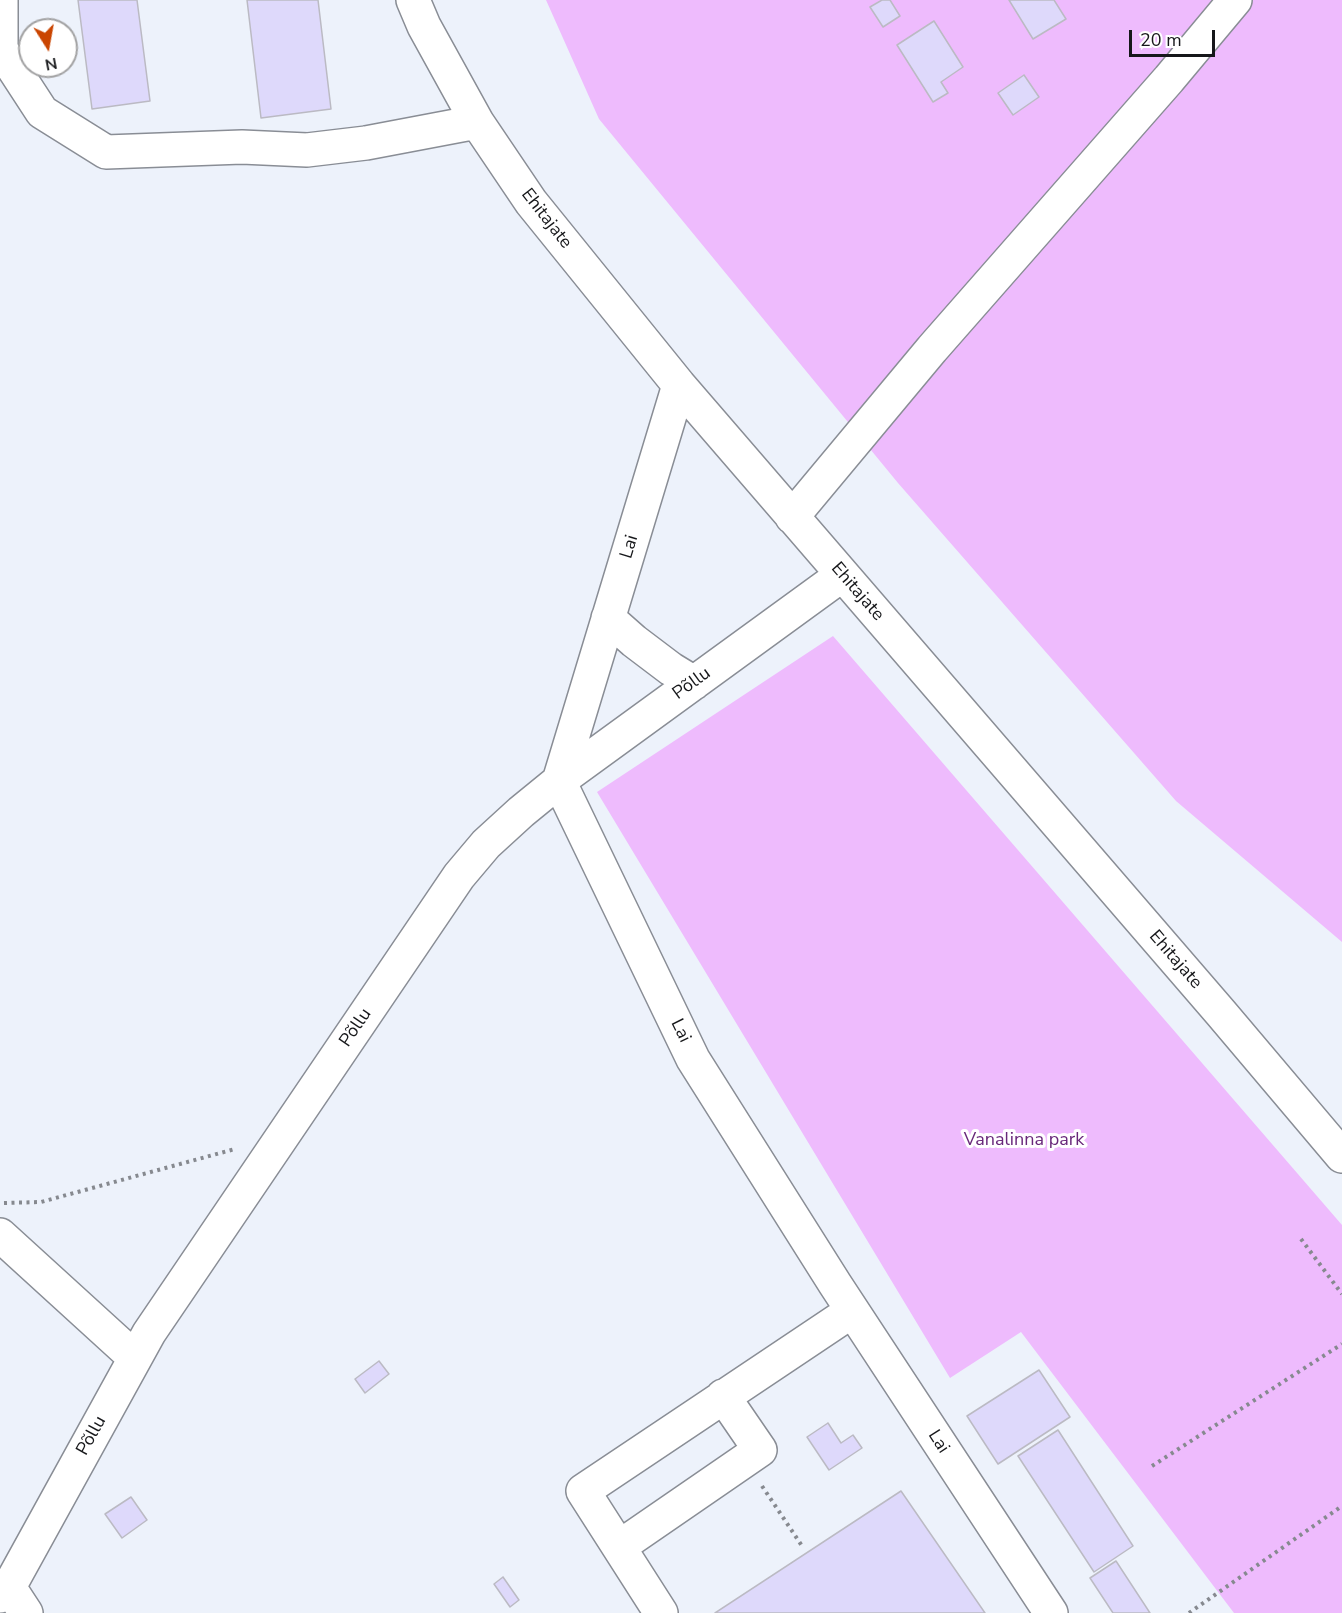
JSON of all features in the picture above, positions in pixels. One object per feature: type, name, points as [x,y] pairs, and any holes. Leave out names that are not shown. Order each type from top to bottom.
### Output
[{"type":"street","points":[[1,0],[2,50],[42,112],[106,152],[242,147],[307,150],[366,143],[477,122]]},
{"type":"street","name":"Ehitajate","points":[[413,0],[424,26],[477,122],[531,202],[679,385],[1342,1156]]},
{"type":"street","points":[[792,517],[932,349],[1169,79],[1235,0]]},
{"type":"street","name":"Lai","points":[[679,385],[559,781],[693,1059],[852,1311],[1051,1613]]},
{"type":"street","name":"Põllu","points":[[12,1599],[149,1333],[459,876],[486,844],[559,781],[842,575]]},
{"type":"street","points":[[608,618],[634,641],[694,683]]},
{"type":"street","points":[[0,1235],[135,1358]]},
{"type":"street","points":[[661,1613],[583,1491],[852,1311]]},
{"type":"street","points":[[619,1547],[760,1450],[723,1396]]},
{"type":"path","points":[[0,1203],[41,1202],[237,1149]]},
{"type":"path","points":[[1301,1239],[1342,1294]]},
{"type":"path","points":[[1152,1466],[1342,1344]]},
{"type":"path","points":[[745,1461],[802,1546]]},
{"type":"path","points":[[1189,1613],[1342,1506]]},
{"type":"green space","points":[[546,0],[1342,0],[1342,942],[1176,801],[898,483],[599,119]]},
{"type":"green space","name":"Vanalinna park","points":[[833,636],[1342,1225],[1342,1613],[1234,1613],[1021,1332],[950,1378],[597,792]]},
{"type":"building","points":[[78,0],[137,0],[150,101],[92,109]]},
{"type":"building","points":[[247,0],[318,0],[331,109],[261,118]]},
{"type":"building","points":[[882,0],[890,0],[900,16],[883,27],[870,7]]},
{"type":"building","points":[[1009,0],[1054,0],[1066,19],[1033,39]]},
{"type":"building","points":[[934,21],[963,67],[941,82],[948,93],[933,102],[897,45]]},
{"type":"building","points":[[1024,75],[1039,97],[1013,115],[998,93]]},
{"type":"building","points":[[379,1361],[389,1374],[365,1393],[355,1379]]},
{"type":"building","points":[[1039,1370],[1070,1417],[998,1464],[967,1416]]},
{"type":"building","points":[[828,1423],[841,1443],[853,1435],[862,1448],[829,1470],[807,1437]]},
{"type":"building","points":[[1058,1430],[1133,1546],[1094,1572],[1018,1456]]},
{"type":"building","points":[[901,1491],[985,1613],[715,1613]]},
{"type":"building","points":[[131,1497],[147,1520],[122,1538],[105,1514]]},
{"type":"building","points":[[1116,1561],[1150,1613],[1113,1613],[1090,1578]]},
{"type":"building","points":[[503,1577],[519,1600],[510,1607],[494,1584]]}]
